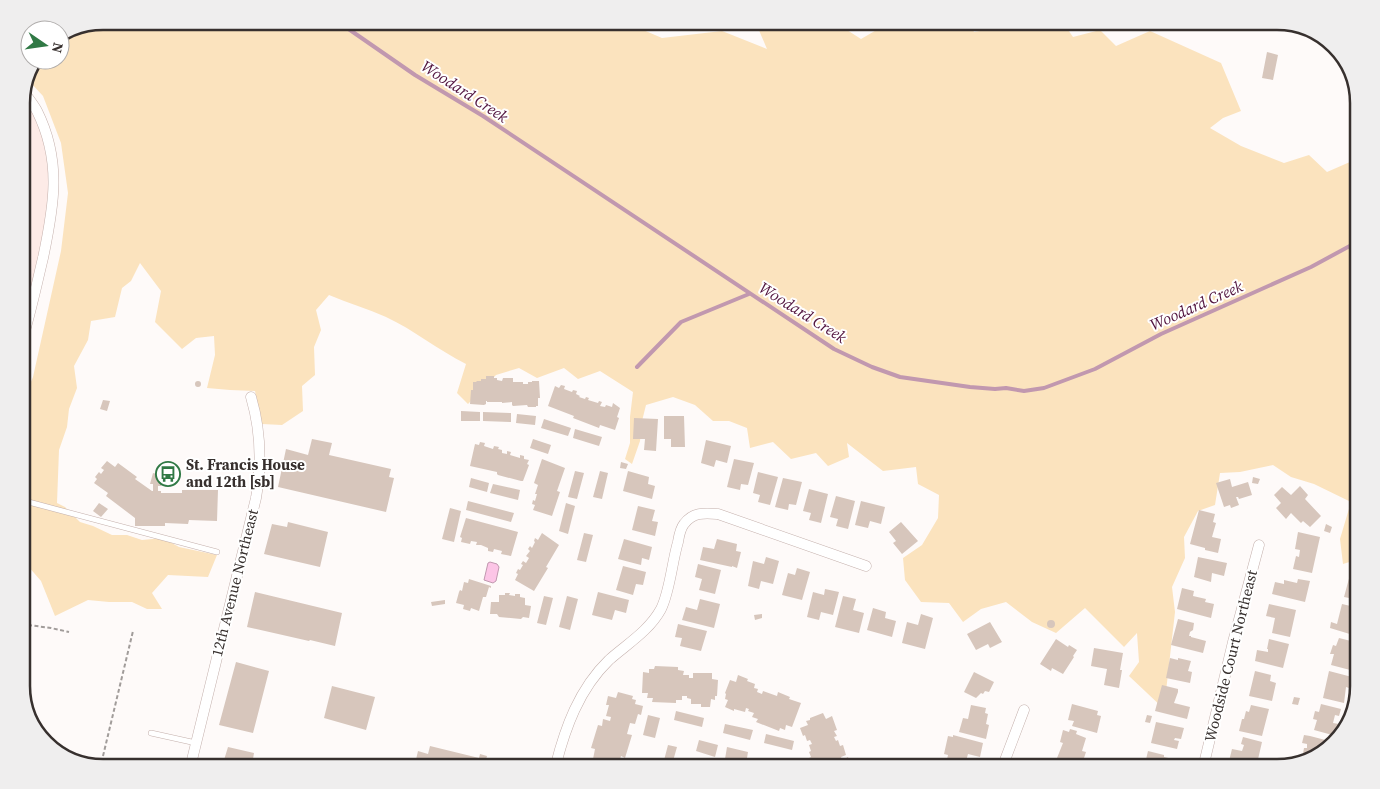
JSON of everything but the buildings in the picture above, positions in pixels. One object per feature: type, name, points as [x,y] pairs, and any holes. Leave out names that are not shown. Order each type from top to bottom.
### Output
[{"type":"street","points":[[30,100],[37,110],[48,140],[53,164],[54,190],[52,212],[30,316]]},
{"type":"street","name":"12th Avenue Northeast","points":[[192,759],[256,498],[260,445],[251,397]]},
{"type":"street","points":[[558,759],[568,723],[580,697],[592,678],[648,626],[661,609],[682,526],[693,515],[703,513],[718,514],[866,566]]},
{"type":"street","name":"Woodside Court Northeast","points":[[1205,759],[1233,642],[1259,545]]},
{"type":"street","points":[[1005,759],[1024,710]]},
{"type":"lane","points":[[30,502],[217,552]]},
{"type":"lane","points":[[151,733],[196,743]]},
{"type":"path","points":[[30,625],[68,632]]},
{"type":"path","points":[[104,756],[133,631]]},
{"type":"shaded area","points":[[103,30],[643,30],[662,38],[722,31],[767,49],[759,30],[847,30],[861,39],[876,30],[973,30],[974,32],[986,30],[1068,30],[1073,37],[1100,30],[1116,46],[1150,31],[1221,63],[1241,111],[1223,118],[1210,128],[1241,146],[1284,163],[1309,155],[1327,172],[1350,162],[1350,502],[1314,484],[1291,477],[1273,465],[1240,472],[1220,473],[1215,505],[1198,511],[1184,537],[1185,558],[1172,587],[1175,612],[1164,709],[1129,676],[1139,662],[1137,633],[1124,647],[1085,608],[1056,633],[1032,622],[1006,602],[981,609],[963,622],[949,603],[921,602],[905,580],[903,558],[922,545],[938,518],[939,495],[918,484],[916,467],[883,471],[847,443],[849,457],[828,466],[816,453],[791,459],[773,442],[750,448],[747,428],[729,421],[713,421],[695,405],[673,397],[646,405],[640,441],[632,464],[625,459],[630,443],[630,417],[633,392],[600,371],[578,379],[564,368],[537,378],[519,368],[496,375],[468,404],[457,393],[466,364],[396,322],[329,295],[316,310],[321,330],[314,347],[315,375],[302,386],[303,411],[282,425],[262,424],[255,391],[207,388],[215,355],[214,336],[196,338],[182,349],[155,322],[161,291],[140,263],[131,281],[122,288],[115,317],[91,321],[88,340],[74,366],[77,388],[69,409],[67,427],[59,450],[57,503],[65,507],[80,522],[112,535],[127,535],[142,540],[163,538],[179,547],[217,555],[208,577],[168,575],[152,593],[162,609],[147,609],[132,602],[88,600],[55,616],[41,581],[30,568],[30,384],[61,251],[68,193],[61,143],[43,96],[32,84],[38,71],[70,70],[70,38],[79,34]]},
{"type":"shaded area","points":[[30,100],[37,110],[54,190],[30,302]]},
{"type":"shaded area","points":[[1350,505],[1350,562],[1343,564],[1340,539]]},
{"type":"shaded area","points":[[488,563],[497,564],[499,567],[496,581],[493,583],[484,580]]},
{"type":"waterway","name":"Woodard Creek","points":[[350,30],[415,75],[483,116],[834,349],[872,367],[900,377],[995,389],[1006,388],[1024,391],[1044,388],[1095,369],[1161,334],[1311,267],[1350,246]]},
{"type":"waterway","points":[[637,367],[681,322],[749,294]]},
{"type":"place","name":"St. Francis House and 12th [sb]","points":[[168,474]]}]
